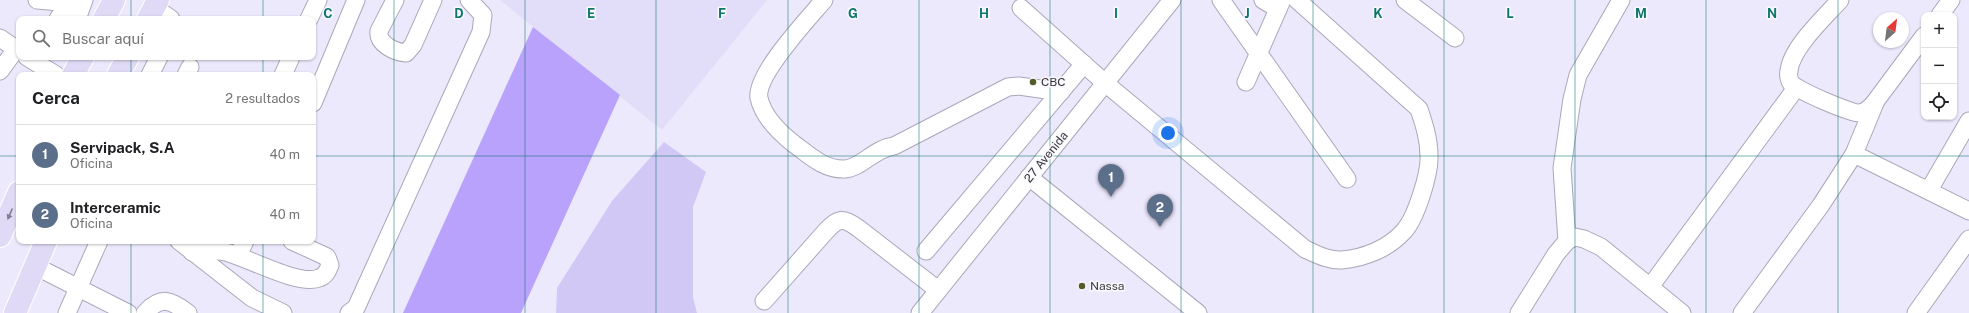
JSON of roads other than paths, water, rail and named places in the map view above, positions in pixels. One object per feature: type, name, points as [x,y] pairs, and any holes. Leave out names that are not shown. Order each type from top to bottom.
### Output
[{"type":"main road","points":[[106,16],[114,0]]},
{"type":"main road","points":[[75,72],[81,60]]},
{"type":"main road","points":[[120,72],[126,60]]},
{"type":"main road","points":[[0,236],[16,199]]},
{"type":"main road","points":[[15,313],[45,244]]},
{"type":"lane","points":[[37,0],[60,2],[66,0]]},
{"type":"lane","points":[[60,16],[70,0]]},
{"type":"lane","points":[[78,16],[84,0]]},
{"type":"lane","points":[[310,16],[318,0]]},
{"type":"lane","points":[[316,96],[356,0]]},
{"type":"lane","points":[[394,0],[379,31],[378,37],[380,42],[398,51],[406,53],[413,45],[433,0]]},
{"type":"lane","points":[[350,313],[356,308],[481,32],[483,15],[469,0]]},
{"type":"lane","points":[[824,0],[767,70],[761,85],[759,97],[766,115],[786,138],[824,166],[846,169],[884,147],[894,146],[1008,87],[1019,86],[1061,92]]},
{"type":"lane","name":"27 Avenida","points":[[920,313],[1172,0]]},
{"type":"lane","points":[[1221,0],[1347,179]]},
{"type":"lane","points":[[1246,82],[1280,4],[1263,0]]},
{"type":"lane","points":[[1021,8],[1105,83],[1305,249],[1322,257],[1342,260],[1380,251],[1405,230],[1424,191],[1430,157],[1427,130],[1419,109],[1297,0]]},
{"type":"lane","points":[[1405,0],[1455,38]]},
{"type":"lane","points":[[1567,241],[1562,168],[1572,99],[1578,75],[1621,0]]},
{"type":"lane","points":[[1840,0],[1798,48],[1791,61],[1788,72],[1790,82],[1796,88],[1813,96],[1860,113],[1867,110],[1875,102],[1921,40]]},
{"type":"lane","points":[[1942,12],[1951,0]]},
{"type":"lane","points":[[0,38],[16,49]]},
{"type":"lane","points":[[0,71],[16,57]]},
{"type":"lane","points":[[33,60],[51,72]]},
{"type":"lane","points":[[152,72],[158,60]]},
{"type":"lane","points":[[284,72],[290,60]]},
{"type":"lane","points":[[926,251],[1084,64]]},
{"type":"lane","points":[[1650,287],[1796,88]]},
{"type":"lane","points":[[1742,313],[1821,206],[1854,154],[1875,102]]},
{"type":"lane","points":[[1929,190],[1969,121]]},
{"type":"lane","points":[[1854,154],[1969,211]]},
{"type":"lane","points":[[1029,178],[1198,313]]},
{"type":"lane","points":[[764,300],[835,221],[844,220],[858,228],[938,290]]},
{"type":"lane","points":[[1519,313],[1556,254],[1567,241],[1575,237],[1584,239],[1601,247],[1682,313]]},
{"type":"lane","points":[[1916,313],[1969,239]]},
{"type":"lane","points":[[67,313],[98,244]]},
{"type":"lane","points":[[183,244],[252,298],[283,313]]},
{"type":"lane","points":[[192,252],[242,248],[285,274],[306,280],[320,278],[327,273],[330,264],[327,257],[299,244]]},
{"type":"lane","points":[[35,266],[128,313]]},
{"type":"lane","points":[[145,313],[156,303],[163,300],[171,301],[188,313]]},
{"type":"place","name":"CBC","points":[[1033,82]]},
{"type":"place","name":"Servipack, S.A","points":[[1111,197]]},
{"type":"place","name":"Interceramic","points":[[1160,227]]},
{"type":"place","name":"Nassa","points":[[1082,286]]}]
